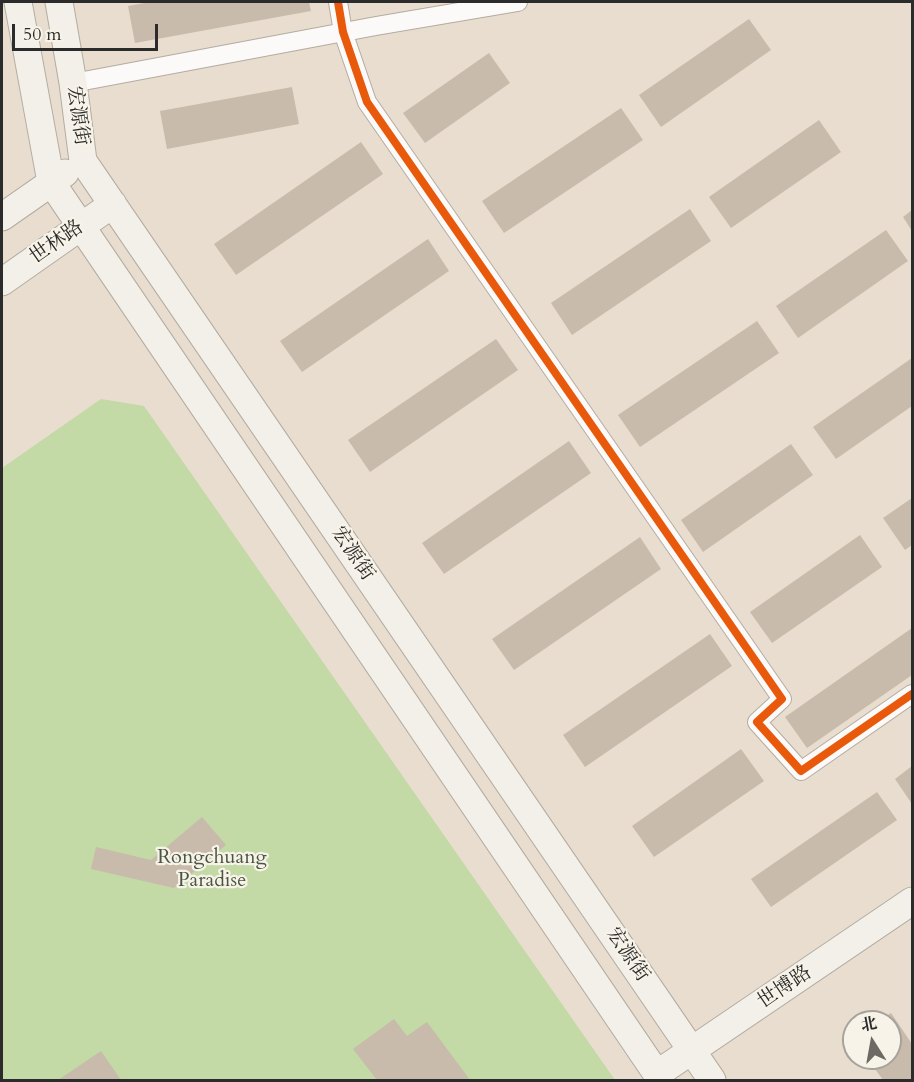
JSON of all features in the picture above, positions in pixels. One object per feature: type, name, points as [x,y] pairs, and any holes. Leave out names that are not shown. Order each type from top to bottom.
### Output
[{"type":"main road","name":"宏源街","points":[[18,2],[51,182],[684,1072]]},
{"type":"main road","name":"宏源街","points":[[59,2],[83,161],[684,1072]]},
{"type":"main road","points":[[2,217],[83,161]]},
{"type":"main road","name":"世林路","points":[[2,282],[113,204]]},
{"type":"main road","name":"世博路","points":[[684,1072],[912,901]]},
{"type":"main road","name":"世博路","points":[[684,1072],[912,921]]},
{"type":"street","points":[[338,2],[343,32],[367,102],[782,699],[757,722],[801,771],[912,693]]},
{"type":"street","points":[[73,83],[343,32],[518,2]]},
{"type":"green space","name":"Rongchuang Paradise","points":[[101,399],[144,406],[615,1080],[2,1080],[2,468]]},
{"type":"building","points":[[150,2],[309,2],[311,11],[135,43],[128,6]]},
{"type":"building","points":[[749,19],[771,50],[661,127],[639,95]]},
{"type":"building","points":[[489,53],[510,83],[425,143],[403,113]]},
{"type":"building","points":[[292,87],[299,124],[167,149],[160,111]]},
{"type":"building","points":[[621,108],[643,140],[504,233],[482,201]]},
{"type":"building","points":[[819,120],[841,152],[731,228],[709,197]]},
{"type":"building","points":[[361,142],[383,174],[236,275],[214,244]]},
{"type":"building","points":[[690,209],[711,241],[572,335],[551,303]]},
{"type":"building","points":[[912,210],[912,231],[903,217]]},
{"type":"building","points":[[886,230],[908,261],[798,338],[776,306]]},
{"type":"building","points":[[428,239],[449,271],[302,372],[280,341]]},
{"type":"building","points":[[757,321],[779,353],[640,447],[618,415]]},
{"type":"building","points":[[496,339],[518,370],[370,472],[348,440]]},
{"type":"building","points":[[912,358],[912,406],[836,459],[813,427]]},
{"type":"building","points":[[569,441],[591,473],[444,574],[422,543]]},
{"type":"building","points":[[791,444],[813,475],[703,552],[681,520]]},
{"type":"building","points":[[912,498],[912,545],[905,550],[883,518]]},
{"type":"building","points":[[860,535],[882,567],[772,643],[750,612]]},
{"type":"building","points":[[640,537],[661,569],[514,670],[492,639]]},
{"type":"building","points":[[912,628],[912,675],[807,748],[785,717]]},
{"type":"building","points":[[710,634],[732,666],[585,767],[563,735]]},
{"type":"building","points":[[741,749],[764,781],[654,857],[632,826]]},
{"type":"building","points":[[912,766],[912,804],[895,779]]},
{"type":"building","points":[[877,792],[897,820],[771,907],[751,879]]},
{"type":"building","points":[[202,817],[226,845],[174,888],[91,869],[96,847],[151,860]]},
{"type":"building","points":[[394,1019],[407,1036],[427,1022],[470,1080],[377,1080],[353,1049]]},
{"type":"building","points":[[902,1029],[912,1044],[912,1080],[883,1080],[876,1070],[902,1070]]},
{"type":"building","points":[[101,1051],[121,1080],[58,1080]]},
{"type":"cycle path","points":[[338,2],[343,32],[367,102],[782,699],[757,722],[801,771],[912,694]]}]
